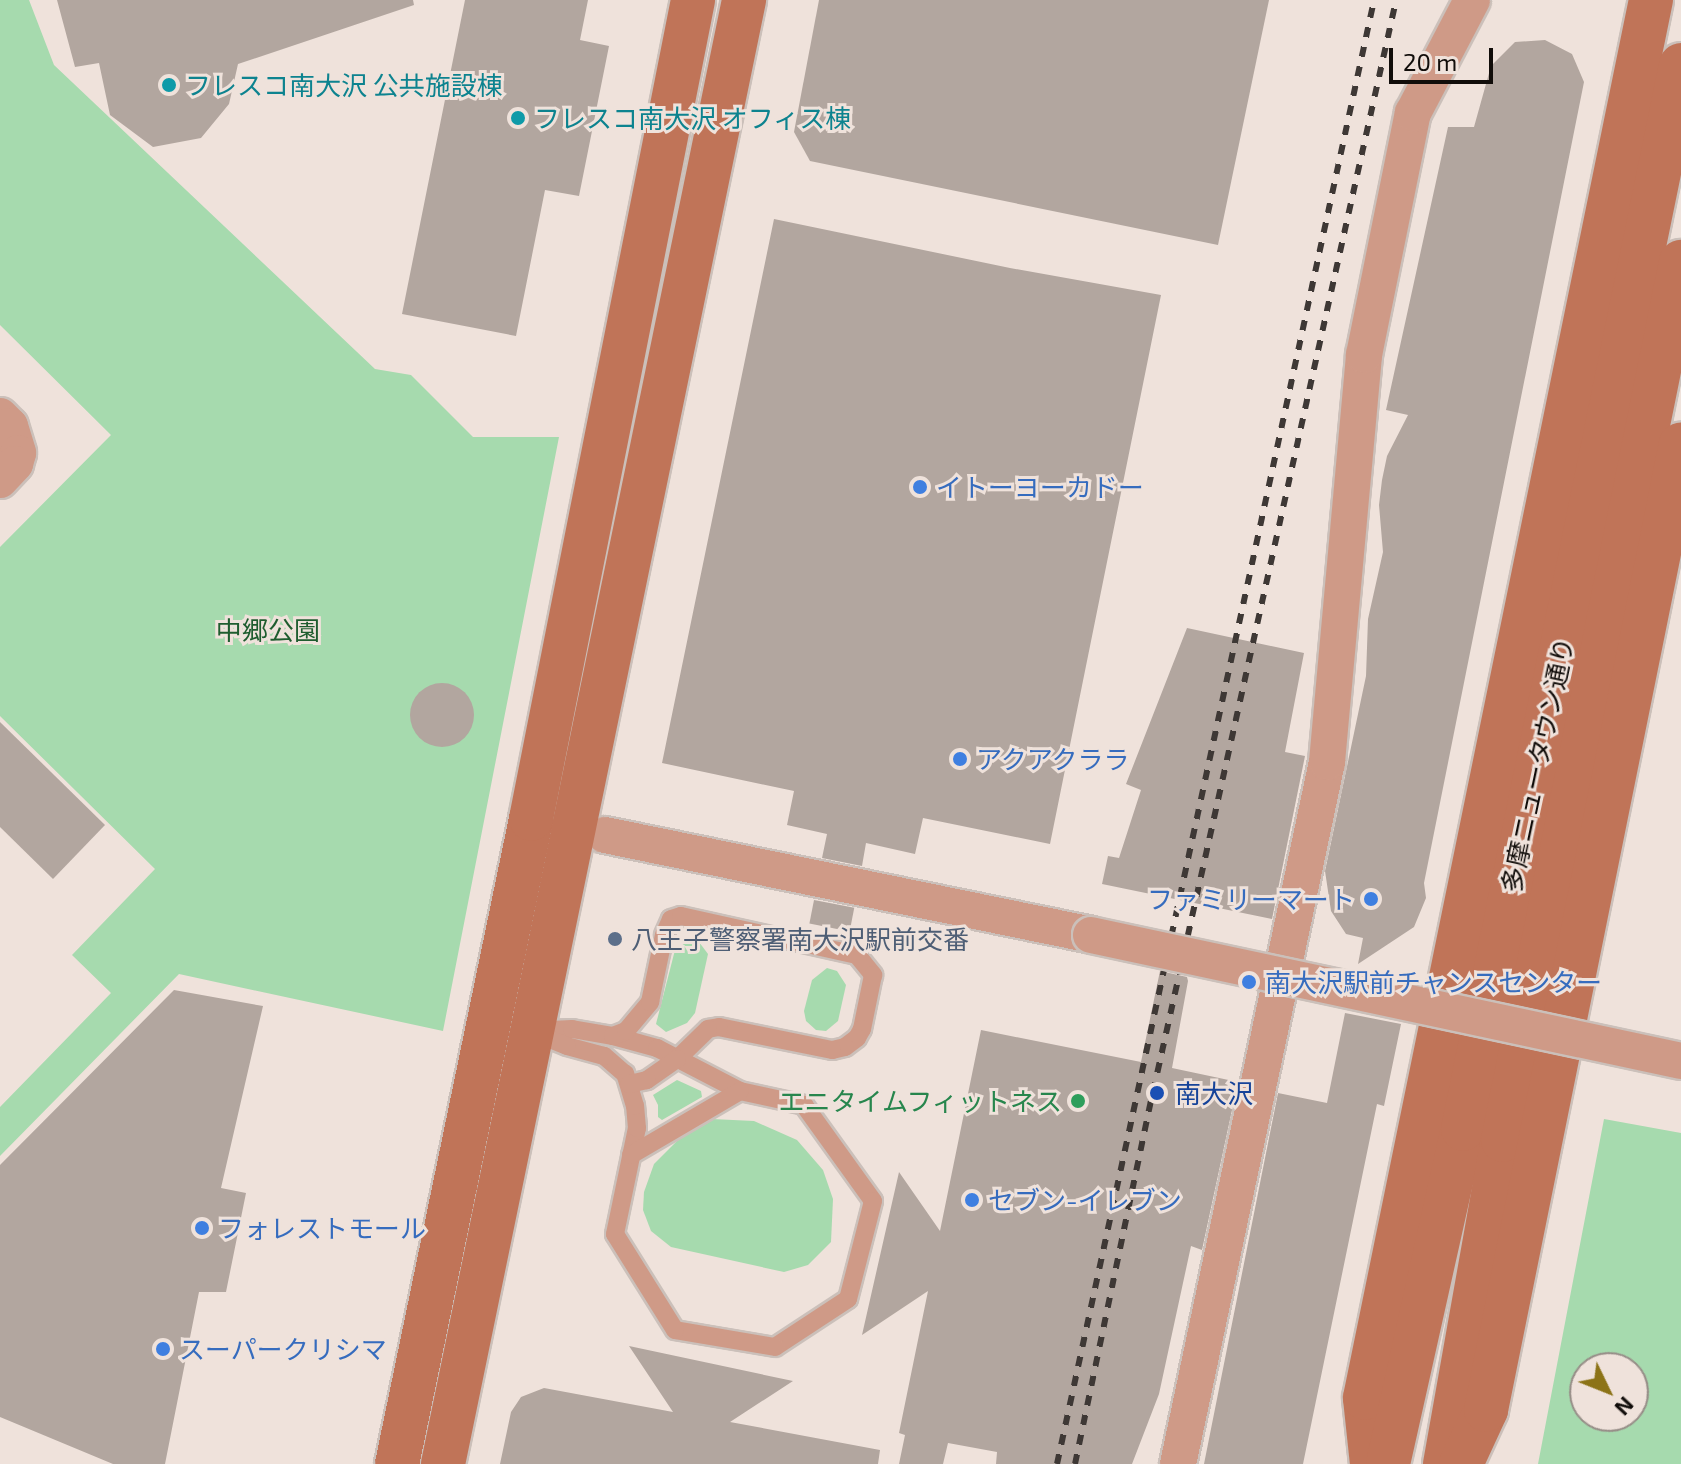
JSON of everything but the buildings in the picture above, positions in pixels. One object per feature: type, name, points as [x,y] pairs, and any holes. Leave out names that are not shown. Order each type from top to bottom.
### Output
[{"type":"main road","points":[[443,1464],[509,1027],[693,0]]},
{"type":"main road","points":[[397,1464],[509,1027],[744,0]]},
{"type":"main road","points":[[1372,1464],[1365,1398],[1651,0]]},
{"type":"main road","name":"多摩ニュータウン通り","points":[[1388,1464],[1463,1129],[1681,65]]},
{"type":"main road","name":"多摩ニュータウン通り","points":[[1445,1464],[1503,1140],[1681,262]]},
{"type":"main road","points":[[1461,1464],[1486,1410],[1681,444]]},
{"type":"street","points":[[1178,1464],[1327,762],[1364,355],[1373,309],[1413,113],[1472,0]]},
{"type":"street","points":[[0,416],[10,426],[18,453],[15,464],[0,480]]},
{"type":"street","points":[[605,835],[1681,1061]]},
{"type":"lane","points":[[613,1036],[633,1025],[650,1002],[664,935],[671,919],[681,916],[857,955],[873,975],[862,1029],[845,1047],[832,1050],[719,1027],[708,1029],[677,1059],[647,1080],[629,1084]]},
{"type":"lane","points":[[509,1027],[572,1029],[613,1036],[657,1048],[740,1091],[804,1105],[873,1201],[848,1299],[775,1347],[675,1330],[615,1234],[637,1128],[625,1074],[604,1056],[509,1027]]},
{"type":"lane","points":[[631,1155],[740,1091]]},
{"type":"green space","name":"中郷公園","points":[[0,0],[29,0],[54,65],[375,369],[411,375],[473,437],[559,437],[443,1031],[179,974],[0,1156],[0,1107],[111,993],[72,955],[155,869],[0,716],[0,547],[111,435],[0,325]]},
{"type":"green space","points":[[690,940],[699,942],[708,954],[695,1013],[687,1023],[666,1032],[656,1024],[675,950]]},
{"type":"green space","points":[[827,968],[837,971],[846,985],[838,1021],[826,1031],[816,1030],[806,1021],[804,1011],[812,980]]},
{"type":"green space","points":[[677,1080],[701,1091],[702,1097],[662,1120],[658,1117],[658,1105],[653,1095]]},
{"type":"green space","points":[[712,1119],[754,1121],[797,1140],[823,1170],[833,1199],[831,1242],[808,1265],[784,1272],[671,1247],[651,1231],[643,1210],[644,1192],[654,1164],[680,1138]]},
{"type":"green space","points":[[1604,1119],[1681,1133],[1681,1464],[1538,1464]]},
{"type":"railway","points":[[1057,1464],[1374,0]]},
{"type":"railway","points":[[1075,1464],[1153,1092],[1396,0]]},
{"type":"place","name":"フレスコ南大沢 公共施設棟","points":[[169,85]]},
{"type":"place","name":"フレスコ南大沢 オフィス棟","points":[[518,118]]},
{"type":"place","name":"イトーヨーカドー","points":[[920,487]]},
{"type":"place","name":"アクアクララ","points":[[960,759]]},
{"type":"place","name":"ファミリーマート","points":[[1371,899]]},
{"type":"place","name":"八王子警察署南大沢駅前交番","points":[[615,939]]},
{"type":"place","name":"南大沢駅前チャンスセンター","points":[[1249,982]]},
{"type":"place","name":"南大沢","points":[[1157,1093]]},
{"type":"place","name":"エニタイムフィットネス","points":[[1078,1101]]},
{"type":"place","name":"セブン-イレブン","points":[[972,1200]]},
{"type":"place","name":"フォレストモール","points":[[202,1228]]},
{"type":"place","name":"スーパークリシマ","points":[[163,1349]]}]
